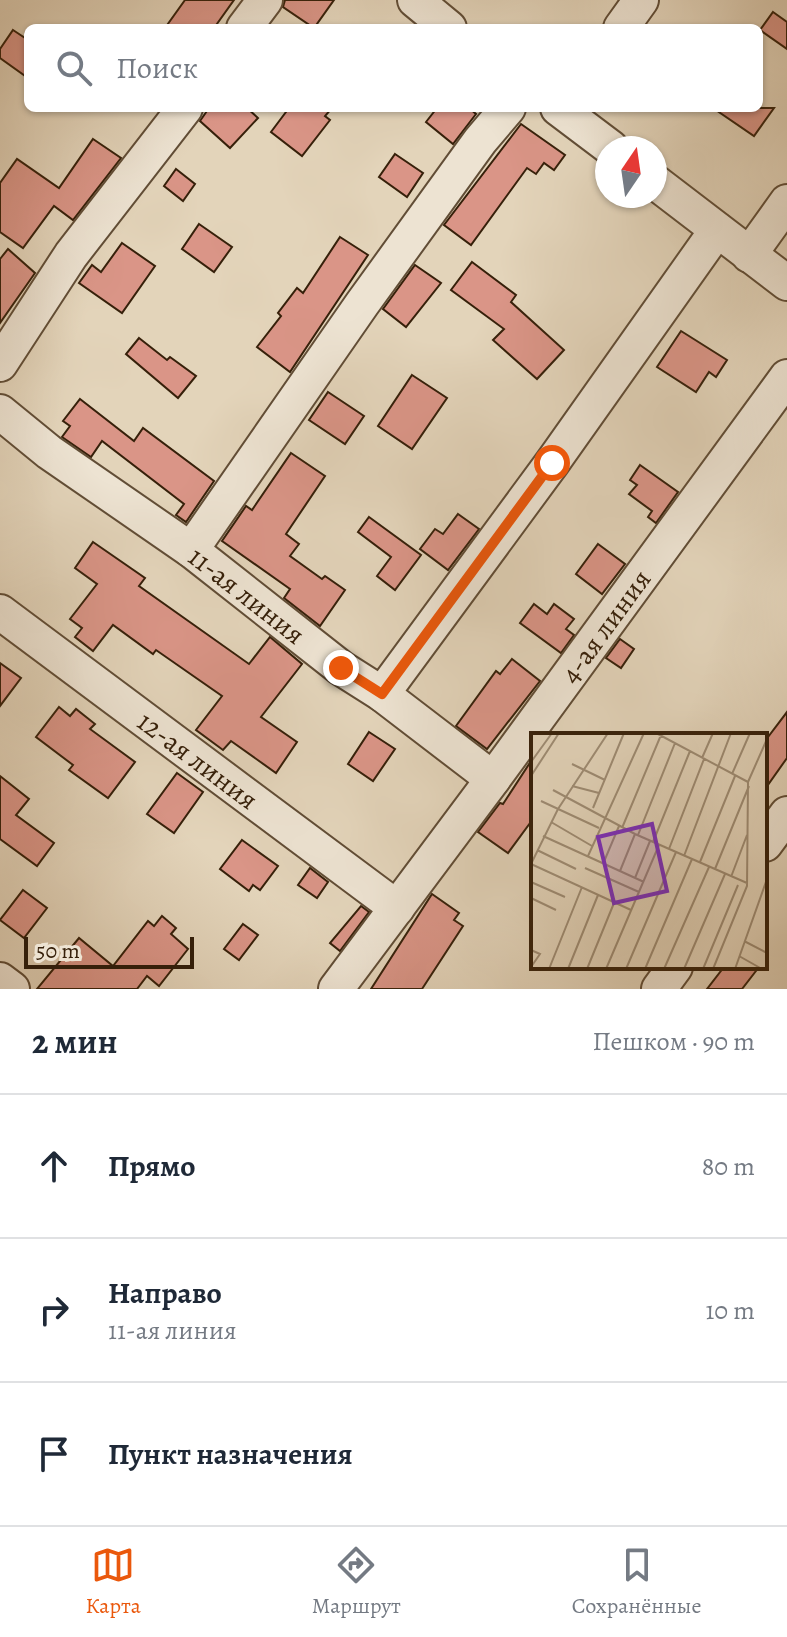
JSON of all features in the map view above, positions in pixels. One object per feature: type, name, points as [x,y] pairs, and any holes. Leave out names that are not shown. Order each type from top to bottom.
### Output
[{"type":"street","points":[[247,24],[265,0]]},
{"type":"street","points":[[415,0],[444,24]]},
{"type":"street","points":[[624,24],[641,0]]},
{"type":"street","points":[[0,364],[71,255],[182,112]]},
{"type":"street","points":[[191,550],[371,291],[505,112]]},
{"type":"street","points":[[566,112],[596,136]]},
{"type":"street","points":[[667,191],[787,283]]},
{"type":"street","points":[[749,255],[787,202]]},
{"type":"street","points":[[382,694],[552,463],[717,230]]},
{"type":"street","name":"4-ая линия","points":[[336,989],[787,377]]},
{"type":"street","name":"11-ая линия","points":[[0,412],[49,452],[191,550],[341,668],[382,694],[493,779]]},
{"type":"street","name":"12-ая линия","points":[[0,612],[397,908]]},
{"type":"street","points":[[767,841],[787,814]]},
{"type":"street","points":[[659,989],[674,969]]},
{"type":"building","points":[[185,0],[234,0],[217,24],[168,24]]},
{"type":"building","points":[[285,0],[334,0],[317,24],[308,24],[283,7]]},
{"type":"building","points":[[773,12],[787,22],[787,49],[763,32],[763,26]]},
{"type":"building","points":[[13,30],[24,37],[24,75],[0,58],[0,49]]},
{"type":"building","points":[[763,108],[774,108],[754,136],[719,112],[763,112]]},
{"type":"building","points":[[206,112],[251,112],[258,118],[230,148],[200,121]]},
{"type":"building","points":[[286,112],[328,112],[325,116],[330,120],[302,156],[271,132]]},
{"type":"building","points":[[434,112],[476,114],[453,144],[426,122]]},
{"type":"building","points":[[521,124],[565,155],[554,170],[544,163],[536,174],[527,168],[471,245],[444,225]]},
{"type":"building","points":[[93,139],[121,158],[73,220],[54,206],[23,248],[0,232],[0,183],[17,159],[59,188]]},
{"type":"building","points":[[395,154],[423,173],[407,197],[379,177]]},
{"type":"building","points":[[176,169],[195,184],[183,201],[164,186]]},
{"type":"building","points":[[199,224],[232,247],[214,272],[182,249]]},
{"type":"building","points":[[340,237],[368,255],[290,372],[257,347],[281,316],[278,313],[297,288],[303,293]]},
{"type":"building","points":[[122,243],[155,266],[122,313],[79,283],[92,265],[101,272]]},
{"type":"building","points":[[8,249],[35,273],[0,323],[0,259]]},
{"type":"building","points":[[472,262],[516,295],[511,302],[564,350],[537,379],[493,340],[504,329],[451,290]]},
{"type":"building","points":[[415,265],[441,283],[406,327],[383,309]]},
{"type":"building","points":[[681,331],[727,360],[716,377],[709,372],[696,392],[657,367]]},
{"type":"building","points":[[139,338],[167,360],[170,357],[196,376],[178,398],[126,354]]},
{"type":"building","points":[[412,375],[447,398],[412,449],[378,426]]},
{"type":"building","points":[[328,392],[364,416],[345,444],[309,420]]},
{"type":"building","points":[[80,399],[134,441],[143,428],[214,481],[186,522],[176,515],[184,504],[102,441],[91,457],[62,437],[70,426],[63,421]]},
{"type":"building","points":[[291,453],[325,476],[286,534],[299,544],[290,556],[322,579],[325,576],[345,590],[320,626],[284,598],[290,589],[222,541],[246,506],[252,510]]},
{"type":"building","points":[[640,465],[678,492],[656,523],[648,517],[652,511],[629,494],[637,485],[630,480]]},
{"type":"building","points":[[458,514],[479,529],[448,570],[420,549],[435,529],[443,534]]},
{"type":"building","points":[[369,517],[421,555],[395,590],[377,576],[391,557],[358,532]]},
{"type":"building","points":[[93,542],[145,578],[139,586],[249,664],[270,637],[302,664],[261,717],[297,742],[276,773],[231,741],[223,750],[196,730],[222,696],[156,650],[153,654],[113,625],[93,651],[75,637],[82,628],[70,619],[97,584],[75,568]]},
{"type":"building","points":[[598,544],[625,564],[602,594],[576,574]]},
{"type":"building","points":[[534,604],[547,614],[554,604],[574,619],[566,629],[574,635],[561,653],[520,623]]},
{"type":"building","points":[[620,639],[634,649],[621,668],[606,658]]},
{"type":"building","points":[[512,659],[540,681],[487,749],[456,726],[496,671],[500,674]]},
{"type":"building","points":[[0,663],[21,678],[0,706]]},
{"type":"building","points":[[59,707],[70,716],[76,709],[95,724],[90,729],[135,762],[108,798],[69,770],[73,765],[36,737]]},
{"type":"building","points":[[787,712],[787,758],[767,786],[767,738]]},
{"type":"building","points":[[369,732],[395,749],[373,781],[348,764]]},
{"type":"building","points":[[531,761],[531,822],[508,853],[478,832],[500,803],[503,804]]},
{"type":"building","points":[[177,773],[203,792],[174,833],[147,814]]},
{"type":"building","points":[[0,776],[29,799],[16,815],[54,843],[37,866],[0,839]]},
{"type":"building","points":[[242,840],[278,866],[260,890],[253,885],[249,891],[220,869]]},
{"type":"building","points":[[310,868],[328,882],[317,898],[298,885]]},
{"type":"building","points":[[23,890],[47,908],[24,938],[0,920]]},
{"type":"building","points":[[432,894],[459,913],[454,920],[463,926],[422,989],[371,989]]},
{"type":"building","points":[[361,906],[369,912],[340,951],[330,943]]},
{"type":"building","points":[[162,916],[176,928],[171,934],[188,949],[159,986],[147,976],[137,989],[37,989],[79,938],[113,966],[148,921],[154,926]]},
{"type":"building","points":[[243,924],[258,935],[239,960],[224,949]]},
{"type":"building","points":[[722,969],[757,969],[742,989],[707,989]]},
{"type":"route","points":[[341,668],[382,694],[552,463]]}]
